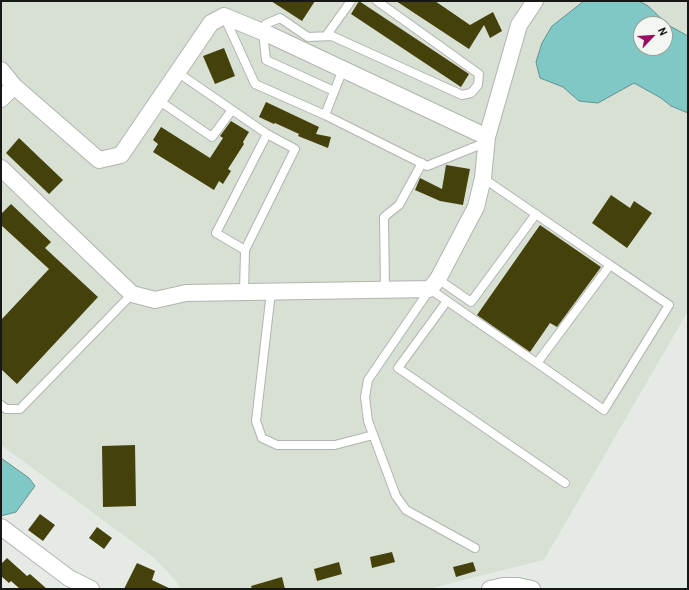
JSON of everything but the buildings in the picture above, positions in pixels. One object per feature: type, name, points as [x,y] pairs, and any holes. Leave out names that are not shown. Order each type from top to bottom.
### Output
[{"type":"street","points":[[1,168],[132,294],[155,300],[186,293],[385,290],[434,284],[476,208],[483,178],[487,140],[519,25],[534,1]]},
{"type":"street","points":[[1,70],[14,86],[99,160],[121,155],[211,23],[224,16],[263,32],[343,69],[487,140]]},
{"type":"street","points":[[1,98],[14,86]]},
{"type":"street","points":[[1,527],[69,578],[91,589]]},
{"type":"street","points":[[490,589],[503,586],[518,586],[532,589]]},
{"type":"lane","points":[[326,36],[351,1]]},
{"type":"lane","points":[[334,91],[266,60],[263,32],[266,24],[280,18],[308,37],[332,36],[462,95],[471,93],[478,85],[479,74],[377,1]]},
{"type":"lane","points":[[224,16],[255,84],[325,115],[422,164],[428,166],[487,140]]},
{"type":"lane","points":[[325,115],[343,69]]},
{"type":"lane","points":[[177,72],[267,134],[295,149],[245,250],[244,292]]},
{"type":"lane","points":[[158,100],[212,137],[232,110]]},
{"type":"lane","points":[[245,250],[216,233],[267,134]]},
{"type":"lane","points":[[385,290],[384,217],[399,205],[422,164]]},
{"type":"lane","points":[[434,284],[447,301],[604,410],[670,305],[483,178]]},
{"type":"lane","points":[[434,284],[472,302],[536,214]]},
{"type":"lane","points":[[537,363],[610,265]]},
{"type":"lane","points":[[434,284],[368,380],[365,397],[368,421],[396,496],[406,510],[475,548]]},
{"type":"lane","points":[[271,292],[256,421],[262,438],[277,445],[335,445],[373,435]]},
{"type":"lane","points":[[1,404],[6,409],[20,409],[132,294]]},
{"type":"lane","points":[[447,301],[398,368],[565,483]]},
{"type":"shaded area","points":[[1,1],[688,1],[688,311],[544,560],[428,589],[180,589],[177,582],[153,557],[1,445]]},
{"type":"water","points":[[584,1],[639,1],[648,6],[659,16],[633,16],[633,56],[673,56],[673,28],[688,36],[688,113],[671,106],[661,98],[634,83],[598,103],[579,101],[563,87],[540,78],[536,62],[542,43],[552,26]]},
{"type":"water","points":[[1,458],[29,478],[35,486],[16,512],[1,516]]}]
